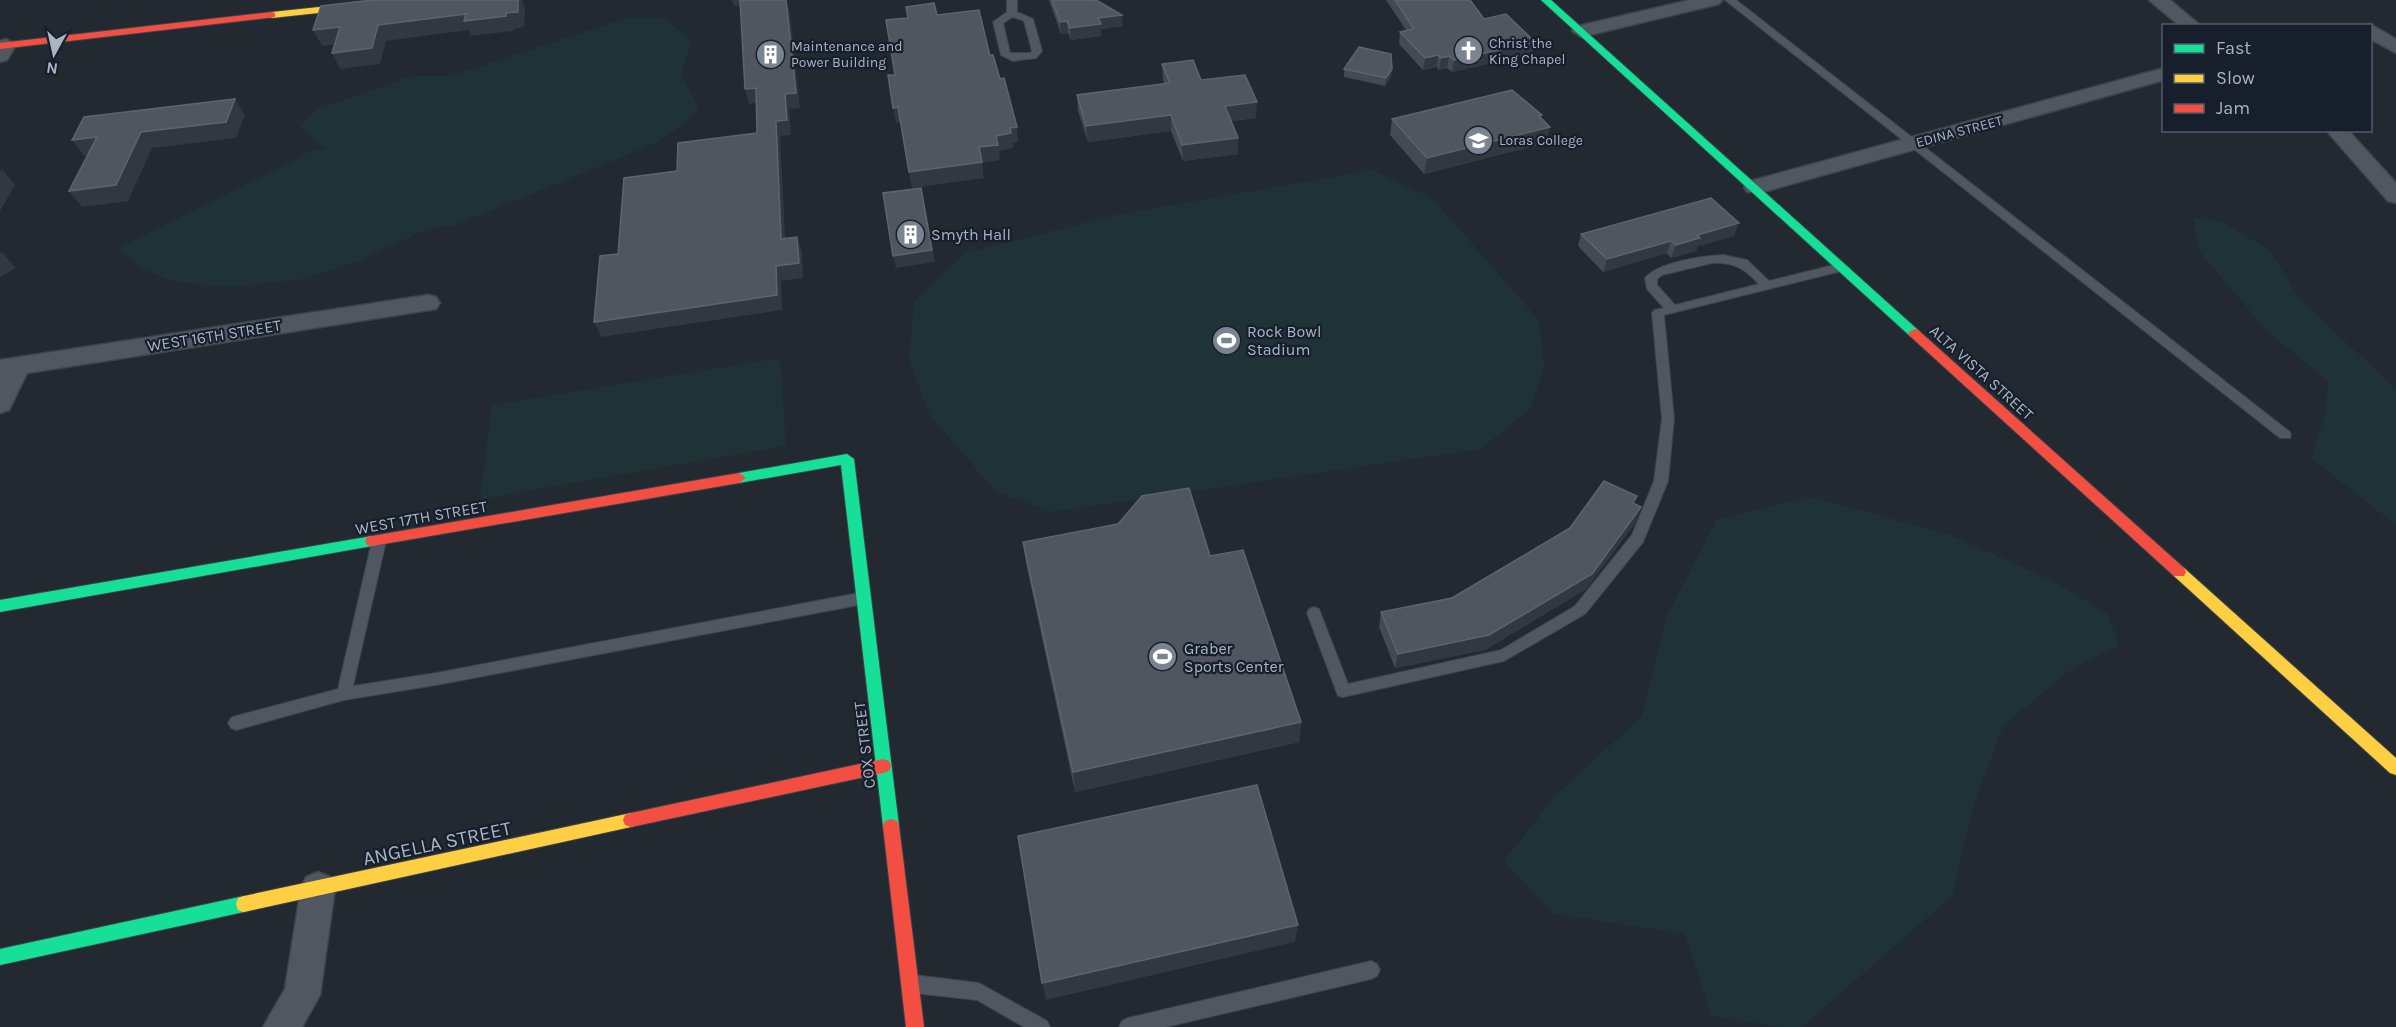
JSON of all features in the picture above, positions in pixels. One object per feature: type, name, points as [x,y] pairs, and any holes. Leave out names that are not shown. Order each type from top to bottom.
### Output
[{"type":"street","points":[[2,49],[300,6],[410,0]]},
{"type":"street","name":"ALTA VISTA STREET","points":[[1546,0],[2396,768]]},
{"type":"street","points":[[1581,30],[1713,0]]},
{"type":"street","points":[[2158,0],[2189,24]]},
{"type":"street","points":[[2372,31],[2396,46]]},
{"type":"street","name":"EDINA STREET","points":[[1755,187],[2162,74]]},
{"type":"street","points":[[2338,132],[2396,196]]},
{"type":"street","name":"WEST 16TH STREET","points":[[9,367],[428,303]]},
{"type":"street","points":[[0,404],[9,367]]},
{"type":"street","name":"WEST 17TH STREET","points":[[0,606],[847,459]]},
{"type":"street","name":"COX STREET","points":[[847,459],[915,1027]]},
{"type":"street","name":"ANGELLA STREET","points":[[0,957],[883,766]]},
{"type":"street","points":[[281,1027],[302,994],[318,888]]},
{"type":"lane","points":[[1012,0],[1012,13]]},
{"type":"lane","points":[[1730,0],[2286,435]]},
{"type":"lane","points":[[1012,13],[1028,18],[1037,51],[1033,56],[1013,58],[1006,55],[998,22],[1012,13]]},
{"type":"lane","points":[[1671,308],[1651,286],[1651,278],[1658,272],[1719,259],[1732,259],[1745,264],[1767,286]]},
{"type":"lane","points":[[1314,613],[1343,692],[1504,655],[1580,610],[1638,538],[1661,481],[1668,419],[1658,313],[1842,267]]},
{"type":"lane","points":[[344,694],[379,541]]},
{"type":"lane","points":[[236,723],[344,694],[436,679],[864,598]]},
{"type":"lane","points":[[1128,1027],[1371,970]]},
{"type":"lane","points":[[909,984],[979,992],[1041,1027]]},
{"type":"green space","points":[[629,17],[663,17],[691,40],[681,75],[699,107],[686,122],[656,143],[456,225],[426,229],[360,261],[298,280],[229,287],[175,282],[140,268],[119,248],[315,149],[325,149],[300,126],[316,110],[411,76],[451,76]]},
{"type":"green space","name":"Rock Bowl Stadium","points":[[1372,170],[1432,198],[1539,320],[1544,368],[1530,409],[1481,449],[1053,512],[996,492],[929,414],[909,359],[914,301],[965,253],[1115,215]]},
{"type":"green space","points":[[2193,218],[2220,221],[2270,250],[2299,298],[2396,389],[2396,525],[2311,458],[2325,414],[2328,381],[2267,331],[2199,251]]},
{"type":"green space","points":[[780,358],[786,446],[480,499],[492,405]]},
{"type":"green space","points":[[1812,497],[1948,534],[2056,582],[2108,615],[2119,645],[2069,671],[2003,726],[1973,807],[1952,896],[1802,1027],[1779,1027],[1711,1016],[1685,934],[1554,914],[1504,861],[1555,796],[1642,716],[1667,616],[1717,519]]},
{"type":"building","points":[[372,0],[518,0],[518,12],[506,13],[506,16],[464,21],[466,14],[378,25],[372,48],[332,53],[340,27],[313,30],[321,6]]},
{"type":"building","points":[[740,0],[786,0],[796,93],[785,94],[787,120],[776,121],[781,239],[797,237],[799,263],[776,266],[777,295],[594,322],[600,256],[618,254],[624,178],[677,171],[678,143],[757,133],[756,88],[745,89]]},
{"type":"building","points":[[1052,0],[1096,0],[1122,15],[1098,18],[1101,24],[1070,28],[1067,21],[1060,22]]},
{"type":"building","points":[[1395,0],[1470,0],[1484,19],[1506,14],[1535,42],[1454,60],[1449,56],[1441,58],[1438,55],[1425,58],[1400,32],[1414,29]]},
{"type":"building","points":[[934,3],[937,15],[979,10],[990,56],[993,55],[1000,79],[1004,78],[1017,127],[1010,128],[1011,133],[996,136],[998,145],[979,147],[982,162],[909,172],[898,107],[893,108],[888,75],[895,75],[886,20],[908,18],[906,7]]},
{"type":"building","points":[[1359,47],[1391,54],[1392,69],[1386,78],[1344,69]]},
{"type":"building","points":[[1193,60],[1201,80],[1245,75],[1257,102],[1225,106],[1238,138],[1182,145],[1171,115],[1086,126],[1077,95],[1170,83],[1162,64]]},
{"type":"building","points":[[1512,90],[1542,115],[1539,116],[1550,127],[1427,158],[1392,119]]},
{"type":"building","points":[[235,99],[226,122],[141,132],[116,185],[69,191],[97,137],[72,140],[84,117]]},
{"type":"building","name":"Smyth Hall","points":[[921,188],[932,250],[893,256],[883,193]]},
{"type":"building","points":[[1711,198],[1739,223],[1697,235],[1700,238],[1676,245],[1671,241],[1607,259],[1581,234]]},
{"type":"building","points":[[1604,481],[1637,496],[1633,503],[1641,507],[1592,574],[1489,635],[1398,654],[1381,612],[1452,598],[1570,528]]},
{"type":"building","points":[[1189,488],[1210,556],[1243,550],[1301,722],[1073,772],[1023,542],[1118,524],[1142,496]]},
{"type":"building","points":[[1257,785],[1298,925],[1042,983],[1018,836]]},
{"type":"traffic: fast","points":[[1546,0],[1914,333]]},
{"type":"traffic: fast","points":[[739,478],[847,459],[891,826]]},
{"type":"traffic: fast","points":[[0,606],[372,541]]},
{"type":"traffic: fast","points":[[0,957],[244,904]]},
{"type":"traffic: slow","points":[[272,15],[410,0]]},
{"type":"traffic: slow","points":[[2179,572],[2396,768]]},
{"type":"traffic: slow","points":[[244,904],[631,820]]},
{"type":"traffic: jam","points":[[0,46],[272,15]]},
{"type":"traffic: jam","points":[[1914,333],[2179,572]]},
{"type":"traffic: jam","points":[[372,541],[739,478]]},
{"type":"traffic: jam","points":[[631,820],[883,766]]},
{"type":"traffic: jam","points":[[891,826],[915,1027]]},
{"type":"place","name":"Christ the King Chapel","points":[[1468,51]]},
{"type":"place","name":"Maintenance and Power Building","points":[[770,54]]},
{"type":"place","name":"Loras College","points":[[1478,140]]},
{"type":"place","name":"Smyth Hall","points":[[910,234]]},
{"type":"place","name":"Rock Bowl Stadium","points":[[1226,340]]},
{"type":"place","name":"Graber Sports Center","points":[[1163,657]]}]
